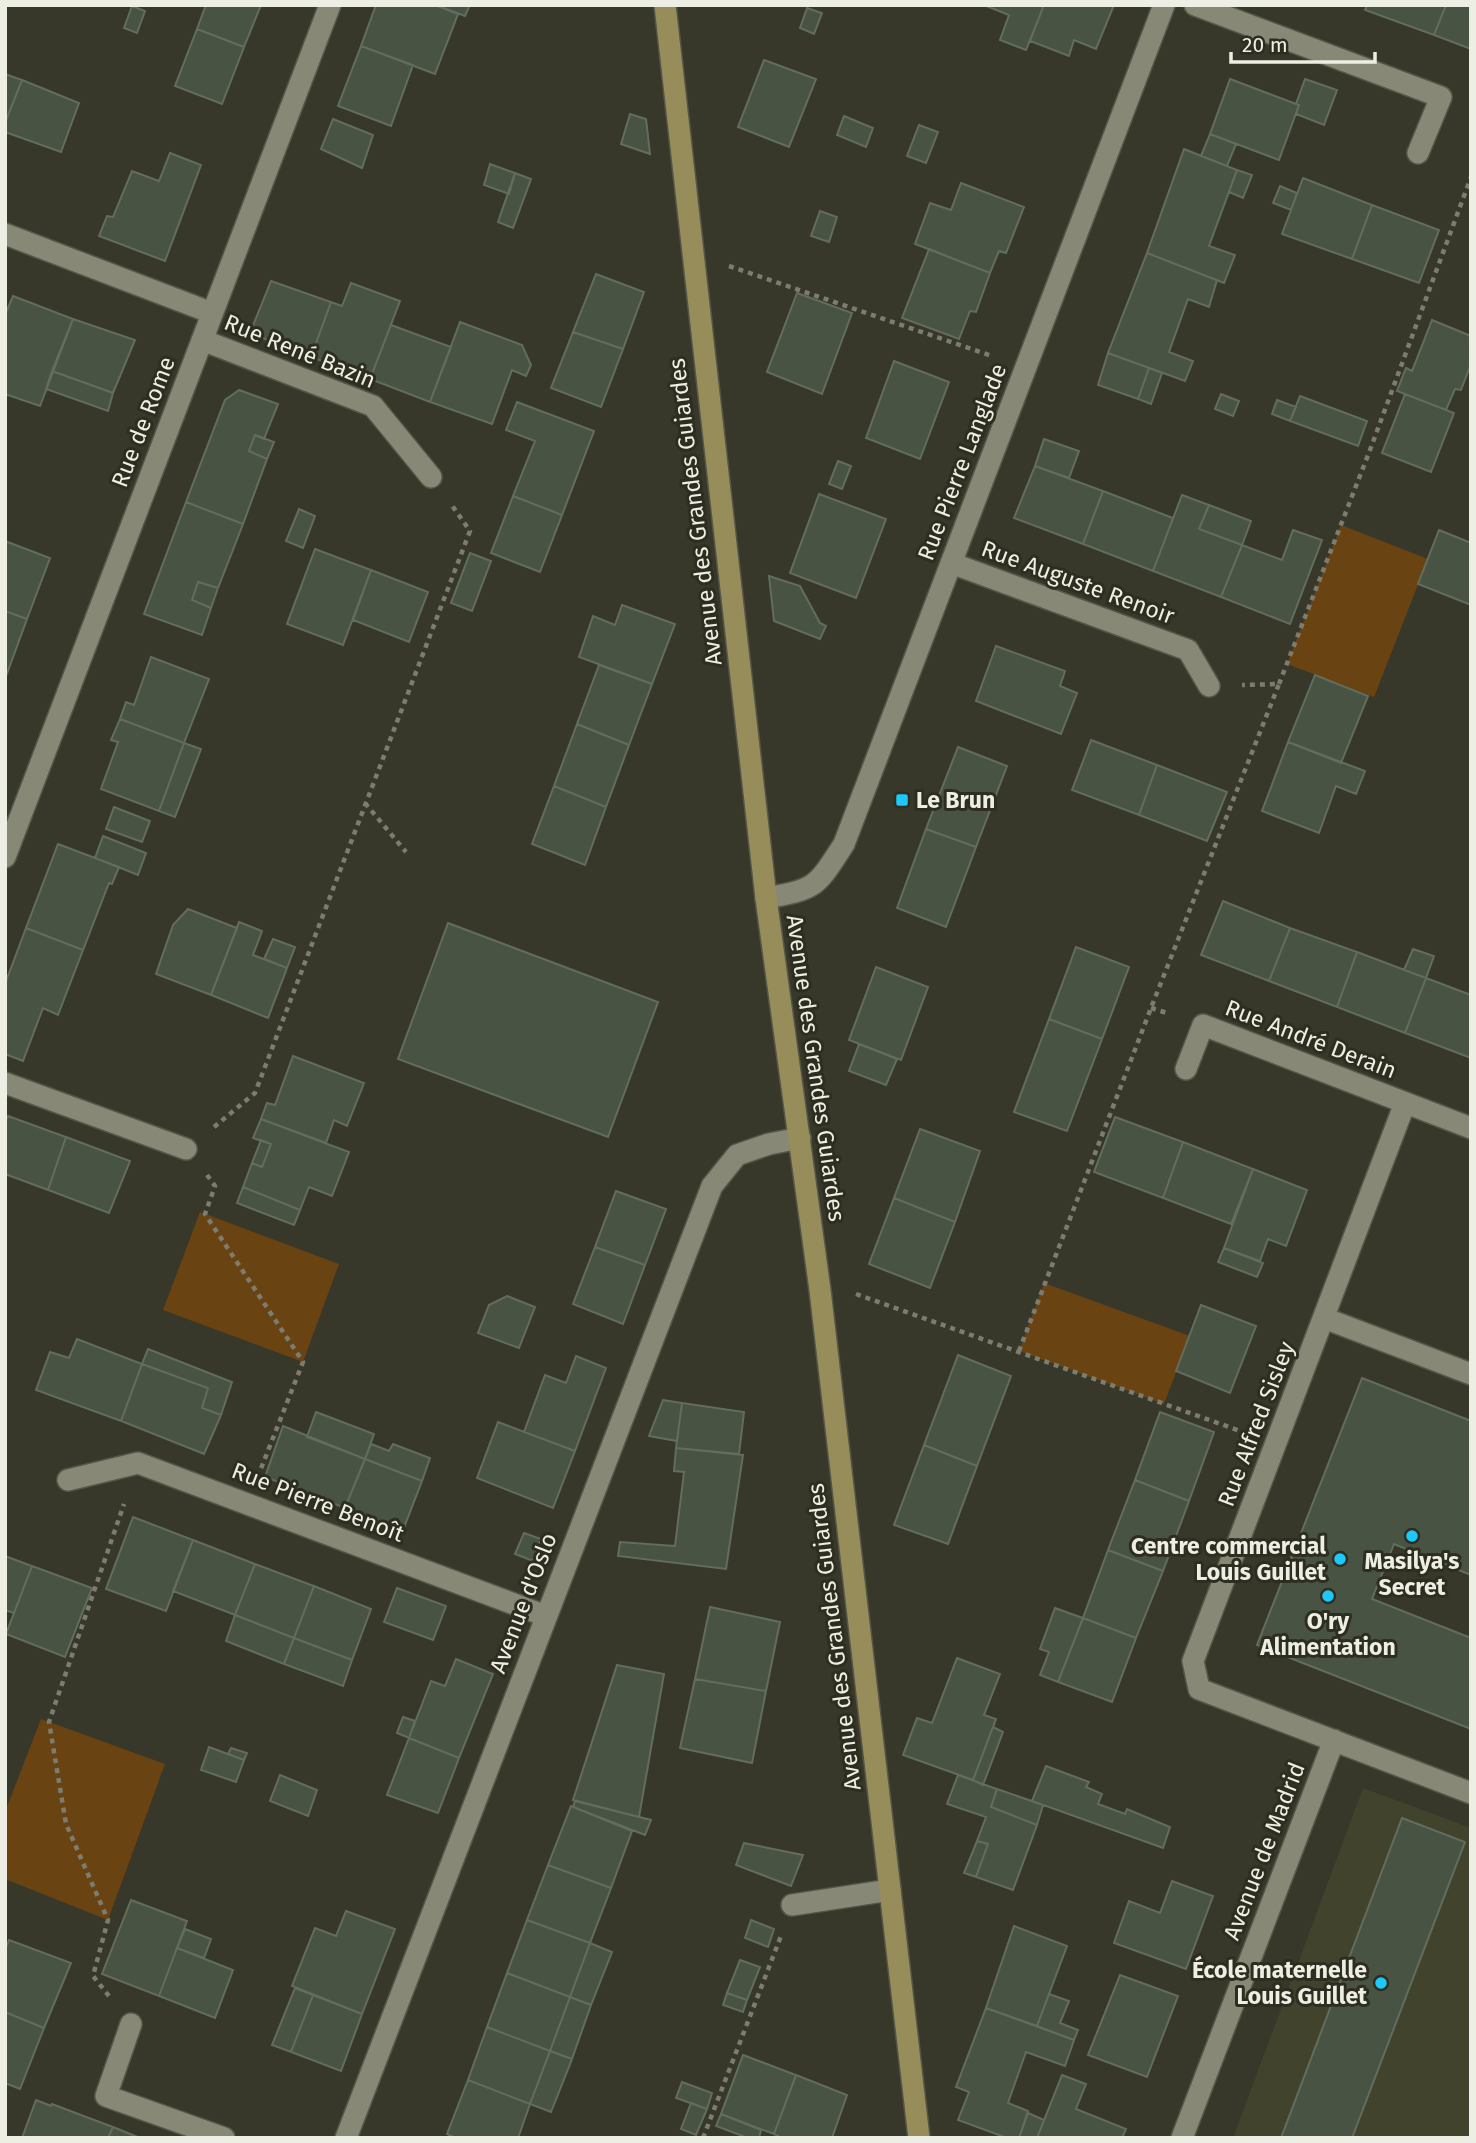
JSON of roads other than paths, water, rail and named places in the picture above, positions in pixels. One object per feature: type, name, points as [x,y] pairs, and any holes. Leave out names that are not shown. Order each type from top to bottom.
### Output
[{"type":"street","name":"Rue de Rome","points":[[5,857],[330,5]]},
{"type":"street","name":"Avenue des Grandes Guiardes","points":[[665,5],[766,898],[820,1290],[919,2138]]},
{"type":"street","name":"Rue Pierre Langlade","points":[[766,898],[808,889],[823,876],[844,844],[1164,5]]},
{"type":"street","points":[[1195,5],[1441,97],[1418,153]]},
{"type":"street","points":[[5,234],[212,313]]},
{"type":"street","name":"Rue René Bazin","points":[[202,340],[373,405],[431,477]]},
{"type":"street","name":"Rue Auguste Renoir","points":[[951,563],[1188,650],[1209,686]]},
{"type":"street","name":"Rue André Derain","points":[[1186,1069],[1203,1026],[1405,1103]]},
{"type":"street","points":[[5,1083],[186,1149]]},
{"type":"street","points":[[1405,1103],[1471,1128]]},
{"type":"street","name":"Rue Alfred Sisley","points":[[1405,1103],[1193,1661],[1199,1689],[1471,1793]]},
{"type":"street","name":"Avenue d'Oslo","points":[[346,2138],[712,1186],[737,1155],[769,1144],[800,1138]]},
{"type":"street","points":[[1324,1318],[1471,1374]]},
{"type":"street","name":"Rue Pierre Benoît","points":[[68,1480],[138,1463],[547,1616]]},
{"type":"street","name":"Avenue de Madrid","points":[[1182,2138],[1334,1740]]},
{"type":"street","points":[[792,1905],[890,1890]]},
{"type":"street","points":[[131,2024],[106,2096],[224,2138]]},
{"type":"place","name":"Le Brun","points":[[902,800]]},
{"type":"place","name":"Masilya's Secret","points":[[1412,1536]]},
{"type":"place","name":"Centre commercial Louis Guillet","points":[[1340,1559]]},
{"type":"place","name":"O'ry Alimentation","points":[[1328,1596]]},
{"type":"place","name":"École maternelle Louis Guillet","points":[[1381,1983]]}]
